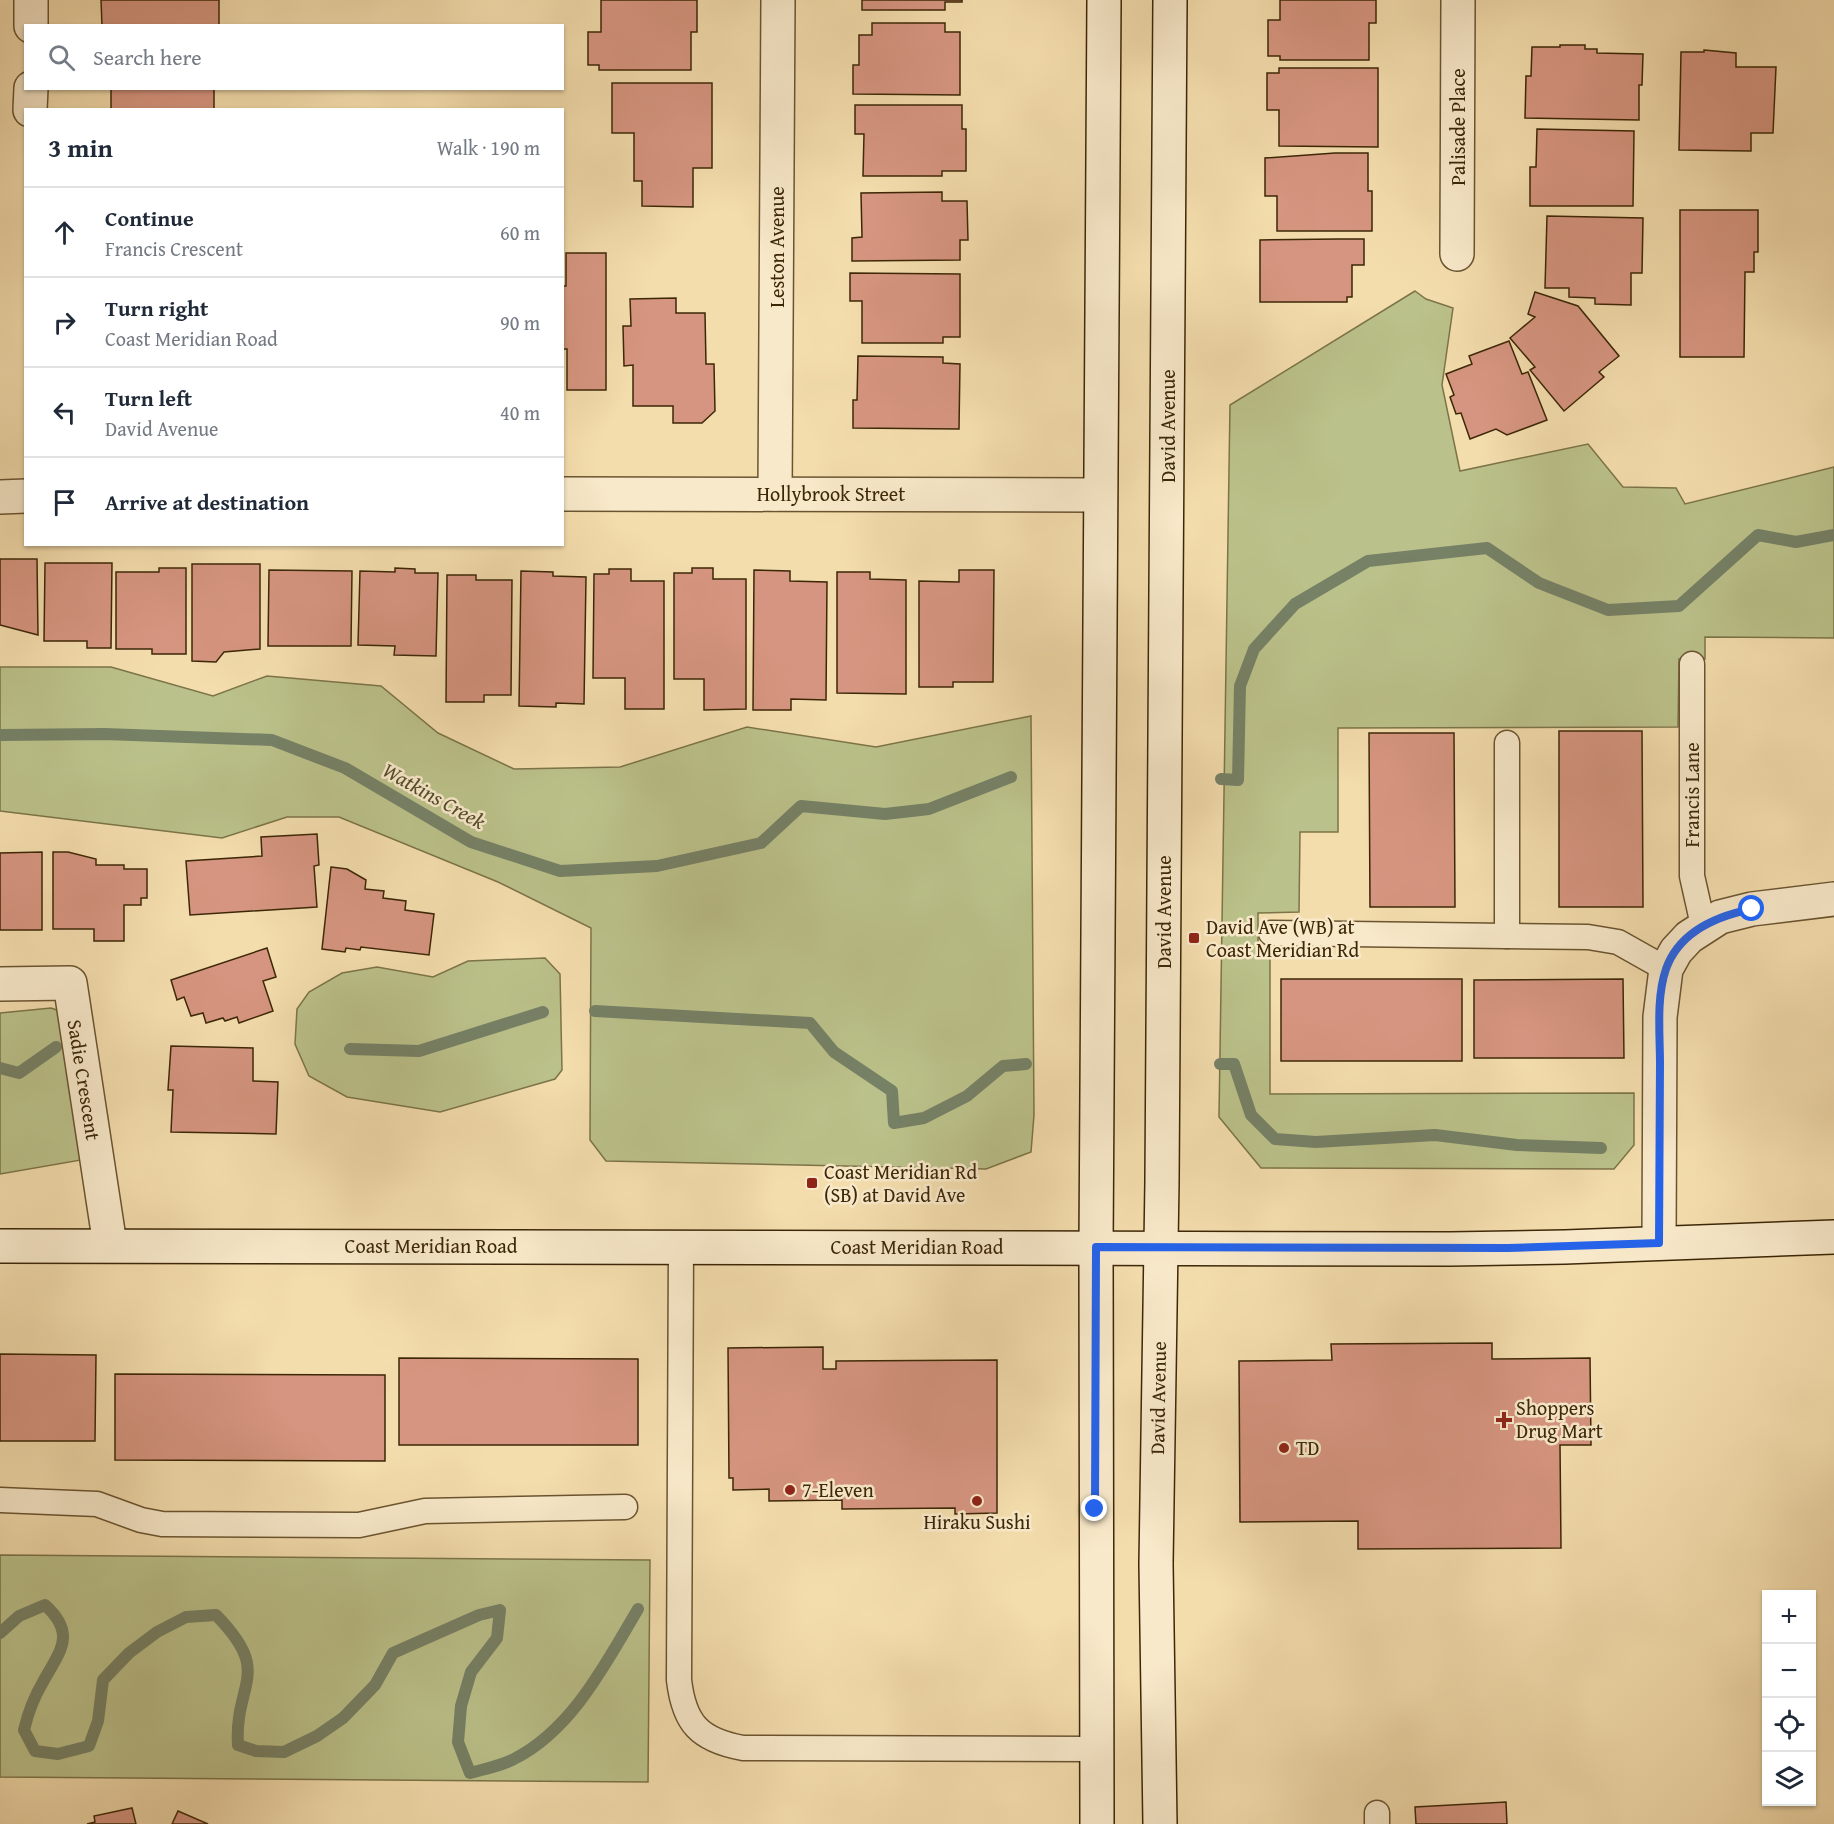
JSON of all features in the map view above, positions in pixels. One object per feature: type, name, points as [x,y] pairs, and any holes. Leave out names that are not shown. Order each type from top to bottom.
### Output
[{"type":"main road","points":[[31,0],[31,24]]},
{"type":"main road","name":"Leston Avenue","points":[[775,494],[778,0]]},
{"type":"main road","points":[[1097,1824],[1095,1749],[1096,1247],[1104,0]]},
{"type":"main road","name":"David Avenue","points":[[1160,1824],[1156,1564],[1170,0]]},
{"type":"main road","name":"Palisade Place","points":[[1457,254],[1458,0]]},
{"type":"main road","points":[[30,108],[31,90]]},
{"type":"main road","name":"Hollybrook Street","points":[[564,494],[1100,495]]},
{"type":"main road","points":[[0,497],[24,496]]},
{"type":"main road","points":[[1659,1243],[1660,1017],[1666,969],[1676,951],[1703,925],[1734,912],[1834,899]]},
{"type":"main road","name":"Sadie Crescent","points":[[0,984],[70,983],[110,1245]]},
{"type":"main road","name":"Coast Meridian Road","points":[[0,1246],[1485,1248],[1834,1237]]},
{"type":"lane","name":"Francis Lane","points":[[1692,664],[1692,876],[1703,925]]},
{"type":"lane","points":[[1507,743],[1507,936]]},
{"type":"lane","points":[[1271,933],[1588,937],[1618,942],[1666,969]]},
{"type":"lane","points":[[681,1246],[679,1680],[681,1703],[691,1724],[709,1737],[743,1748],[1095,1749]]},
{"type":"lane","points":[[0,1500],[97,1504],[141,1520],[174,1524],[359,1525],[425,1512],[625,1508]]},
{"type":"green space","points":[[1415,291],[1426,299],[1453,308],[1442,385],[1460,471],[1588,444],[1623,487],[1676,488],[1685,504],[1834,467],[1834,638],[1705,637],[1705,659],[1679,659],[1678,727],[1338,728],[1338,832],[1300,832],[1299,912],[1258,913],[1258,952],[1270,953],[1270,1094],[1634,1093],[1634,1145],[1614,1169],[1261,1168],[1219,1117],[1230,405]]},
{"type":"green space","points":[[0,667],[111,667],[213,696],[267,676],[381,686],[438,733],[514,769],[620,767],[747,727],[876,747],[1031,716],[1034,1115],[1031,1152],[986,1169],[606,1161],[590,1140],[591,928],[498,882],[339,817],[287,817],[222,838],[0,811]]},
{"type":"green space","points":[[545,958],[560,974],[562,1070],[555,1079],[440,1112],[347,1097],[309,1076],[295,1044],[297,1009],[309,992],[342,973],[377,967],[433,977],[468,961]]},
{"type":"green space","points":[[51,1008],[76,1017],[87,1159],[0,1174],[0,1013]]},
{"type":"green space","points":[[0,1555],[650,1560],[648,1782],[0,1777]]},
{"type":"building","points":[[101,0],[219,0],[219,24],[102,24]]},
{"type":"building","points":[[601,0],[697,0],[697,32],[691,32],[691,70],[599,70],[599,65],[588,65],[588,32],[601,32]]},
{"type":"building","points":[[862,0],[962,0],[962,2],[945,2],[945,10],[862,10]]},
{"type":"building","points":[[1280,0],[1376,0],[1376,23],[1369,23],[1369,60],[1280,60],[1280,56],[1268,56],[1268,20],[1280,20]]},
{"type":"building","points":[[872,23],[945,23],[945,32],[960,32],[960,95],[853,94],[853,65],[859,65],[859,35],[872,35]]},
{"type":"building","points":[[1560,45],[1585,45],[1585,49],[1597,49],[1597,53],[1643,54],[1642,85],[1639,85],[1639,120],[1525,118],[1526,76],[1531,76],[1532,47],[1560,47]]},
{"type":"building","points":[[1704,50],[1736,53],[1736,67],[1776,67],[1773,133],[1751,133],[1751,151],[1679,150],[1681,52],[1704,52]]},
{"type":"building","points":[[1279,68],[1378,68],[1378,147],[1279,146],[1279,110],[1267,110],[1267,73],[1279,73]]},
{"type":"building","points":[[612,83],[712,83],[712,168],[693,168],[693,207],[642,206],[642,181],[634,181],[634,133],[612,133]]},
{"type":"building","points":[[111,90],[214,90],[214,108],[111,108]]},
{"type":"building","points":[[855,105],[962,105],[962,129],[966,129],[966,171],[942,171],[942,176],[863,176],[864,134],[855,134]]},
{"type":"building","points":[[1537,129],[1634,131],[1633,206],[1530,206],[1530,167],[1536,167]]},
{"type":"building","points":[[1368,153],[1368,191],[1372,191],[1372,231],[1277,231],[1277,196],[1265,196],[1265,158]]},
{"type":"building","points":[[942,192],[942,201],[967,201],[968,240],[960,240],[960,260],[852,261],[852,238],[862,237],[861,193]]},
{"type":"building","points":[[1680,210],[1758,210],[1758,252],[1754,252],[1754,272],[1745,272],[1744,357],[1680,357]]},
{"type":"building","points":[[1547,216],[1643,218],[1642,273],[1631,273],[1631,305],[1595,304],[1595,298],[1569,297],[1569,288],[1545,288]]},
{"type":"building","points":[[1364,239],[1364,265],[1352,265],[1352,297],[1347,297],[1347,302],[1260,302],[1260,240]]},
{"type":"building","points":[[566,253],[606,253],[606,390],[567,390],[567,349],[564,349],[564,286],[566,286]]},
{"type":"building","points":[[850,273],[960,274],[960,337],[943,337],[943,343],[862,343],[862,301],[850,301]]},
{"type":"building","points":[[1535,292],[1578,306],[1619,356],[1599,372],[1604,377],[1564,411],[1530,370],[1535,367],[1510,338],[1535,317],[1528,314]]},
{"type":"building","points":[[676,298],[676,313],[705,313],[706,364],[714,364],[715,411],[702,423],[673,423],[673,406],[633,406],[633,365],[624,366],[623,326],[631,326],[630,299]]},
{"type":"building","points":[[1509,341],[1522,374],[1528,372],[1547,420],[1507,435],[1496,429],[1470,439],[1461,413],[1456,414],[1450,397],[1454,395],[1446,374],[1472,364],[1469,356]]},
{"type":"building","points":[[858,356],[943,357],[943,363],[960,364],[959,429],[853,428],[853,400],[857,400]]},
{"type":"building","points":[[0,559],[37,559],[38,635],[0,625]]},
{"type":"building","points":[[45,563],[112,563],[111,648],[87,648],[87,641],[44,641]]},
{"type":"building","points":[[192,564],[260,564],[260,649],[224,652],[216,662],[192,661]]},
{"type":"building","points":[[159,568],[186,568],[186,654],[152,654],[152,649],[116,649],[116,572],[159,572]]},
{"type":"building","points":[[395,568],[415,569],[415,573],[438,573],[436,656],[394,655],[395,646],[358,645],[360,571],[395,572]]},
{"type":"building","points":[[692,568],[713,568],[713,579],[746,579],[746,709],[704,710],[704,679],[674,679],[674,573],[692,573]]},
{"type":"building","points":[[609,569],[631,569],[631,581],[664,581],[664,709],[625,709],[625,678],[593,678],[594,574],[609,574]]},
{"type":"building","points":[[269,570],[352,571],[351,646],[268,646]]},
{"type":"building","points":[[754,570],[790,571],[790,581],[827,582],[826,700],[791,699],[791,710],[753,710]]},
{"type":"building","points":[[959,570],[994,570],[993,682],[953,682],[953,687],[919,687],[919,581],[959,582]]},
{"type":"building","points":[[521,571],[553,572],[553,576],[586,577],[584,704],[556,703],[556,707],[519,706]]},
{"type":"building","points":[[837,572],[870,572],[870,579],[906,580],[906,694],[837,693]]},
{"type":"building","points":[[447,575],[476,575],[476,580],[512,580],[511,695],[484,695],[484,702],[446,702]]},
{"type":"building","points":[[1559,731],[1642,731],[1643,907],[1559,907]]},
{"type":"building","points":[[1369,733],[1454,733],[1455,907],[1370,907]]},
{"type":"building","points":[[317,834],[319,865],[314,866],[317,907],[190,915],[186,861],[262,856],[261,837]]},
{"type":"building","points":[[42,852],[42,930],[0,930],[0,853]]},
{"type":"building","points":[[53,852],[68,852],[96,859],[96,865],[124,865],[124,869],[147,869],[147,898],[141,898],[141,905],[124,905],[124,941],[94,941],[94,929],[53,929]]},
{"type":"building","points":[[331,867],[347,869],[366,880],[365,889],[384,891],[383,898],[406,901],[405,910],[434,914],[429,955],[361,947],[360,950],[346,948],[345,952],[322,949]]},
{"type":"building","points":[[267,948],[276,977],[263,981],[273,1011],[239,1023],[237,1017],[206,1023],[203,1013],[191,1016],[184,997],[177,1000],[171,980]]},
{"type":"building","points":[[1281,979],[1462,979],[1462,1061],[1281,1061]]},
{"type":"building","points":[[1623,979],[1624,1058],[1474,1058],[1474,980]]},
{"type":"building","points":[[171,1046],[253,1048],[253,1081],[278,1082],[276,1134],[171,1132],[173,1090],[168,1090]]},
{"type":"building","points":[[1492,1343],[1492,1359],[1590,1358],[1591,1445],[1560,1445],[1561,1548],[1358,1549],[1358,1521],[1240,1522],[1239,1361],[1332,1360],[1331,1344]]},
{"type":"building","points":[[823,1347],[823,1369],[836,1369],[836,1361],[997,1360],[997,1513],[955,1514],[955,1508],[842,1509],[842,1500],[769,1501],[769,1489],[733,1490],[733,1478],[729,1478],[728,1348]]},
{"type":"building","points":[[0,1354],[96,1355],[95,1441],[0,1441]]},
{"type":"building","points":[[399,1358],[638,1359],[638,1445],[399,1445]]},
{"type":"building","points":[[115,1374],[385,1375],[385,1461],[115,1460]]},
{"type":"building","points":[[1506,1802],[1507,1824],[1416,1824],[1415,1807]]},
{"type":"building","points":[[132,1808],[136,1824],[87,1824],[95,1822],[94,1816]]},
{"type":"building","points":[[178,1811],[208,1824],[172,1824]]},
{"type":"waterway","name":"Watkins Creek","points":[[1221,779],[1238,780],[1240,686],[1254,649],[1295,604],[1368,561],[1487,548],[1539,583],[1608,610],[1679,606],[1758,535],[1796,542],[1834,535]]},
{"type":"waterway","name":"Watkins Creek","points":[[0,735],[105,734],[272,740],[345,768],[471,842],[560,871],[657,866],[761,843],[801,806],[885,814],[929,809],[1011,777]]},
{"type":"waterway","points":[[595,1011],[810,1023],[834,1052],[892,1091],[894,1123],[924,1118],[967,1096],[1003,1066],[1026,1064]]},
{"type":"waterway","points":[[350,1049],[419,1051],[543,1012]]},
{"type":"waterway","points":[[0,1068],[19,1073],[56,1047]]},
{"type":"waterway","points":[[1220,1064],[1234,1064],[1251,1115],[1275,1139],[1316,1142],[1435,1135],[1517,1145],[1601,1148]]},
{"type":"waterway","points":[[0,1633],[19,1616],[45,1605],[61,1625],[63,1634],[60,1652],[34,1699],[24,1730],[35,1751],[58,1754],[89,1746],[98,1721],[103,1680],[129,1653],[157,1632],[186,1617],[216,1615],[243,1651],[247,1665],[247,1678],[238,1724],[238,1745],[256,1751],[284,1752],[317,1736],[343,1718],[375,1685],[393,1653],[479,1615],[500,1610],[497,1638],[471,1672],[461,1706],[458,1742],[470,1773],[514,1759],[553,1731],[570,1713],[600,1673],[638,1609]]},
{"type":"place","name":"David Ave (WB) at Coast Meridian Rd","points":[[1194,938]]},
{"type":"place","name":"Coast Meridian Rd (SB) at David Ave","points":[[812,1183]]},
{"type":"place","name":"Shoppers Drug Mart","points":[[1504,1420]]},
{"type":"place","name":"TD","points":[[1284,1448]]},
{"type":"place","name":"7-Eleven","points":[[790,1490]]},
{"type":"place","name":"Hiraku Sushi","points":[[977,1501]]},
{"type":"route","points":[[1095,1509],[1096,1247],[1508,1248],[1659,1243],[1660,1017],[1666,969],[1676,951],[1703,925],[1734,912],[1752,909]]}]
